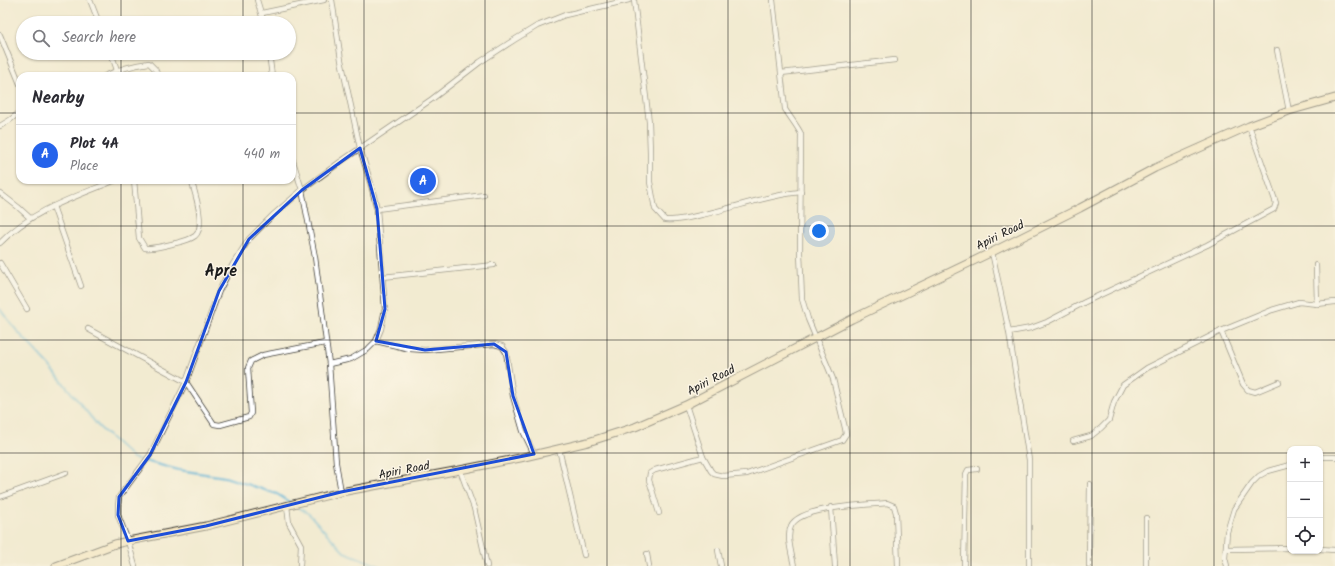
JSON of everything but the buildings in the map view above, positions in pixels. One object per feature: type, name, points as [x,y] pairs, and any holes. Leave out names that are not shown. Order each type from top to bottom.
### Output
[{"type":"street","points":[[90,0],[96,16]]},
{"type":"street","points":[[257,0],[262,14],[324,0]]},
{"type":"street","points":[[329,364],[351,359],[368,350],[376,341],[381,329],[385,309],[377,209],[360,148],[341,60],[332,0]]},
{"type":"street","points":[[605,0],[607,5]]},
{"type":"street","points":[[135,566],[128,541],[118,515],[119,497],[150,454],[186,382],[219,291],[233,264],[249,239],[273,215],[302,190],[432,99],[480,62],[531,30],[566,15],[629,0]]},
{"type":"street","points":[[634,0],[648,122],[650,182],[655,209],[665,220],[675,221],[784,194],[801,192]]},
{"type":"street","points":[[686,405],[703,457],[714,474],[723,476],[747,474],[842,440],[846,434],[846,428],[833,379],[808,319],[802,299],[800,253],[801,134],[785,109],[773,0]]},
{"type":"street","points":[[0,35],[16,74]]},
{"type":"street","points":[[1277,50],[1288,111]]},
{"type":"street","points":[[113,60],[117,70]]},
{"type":"street","points":[[270,60],[271,72]]},
{"type":"street","points":[[781,74],[895,60]]},
{"type":"street","points":[[113,72],[140,64],[149,63],[156,72]]},
{"type":"street","name":"Apiri Road","points":[[56,566],[115,544],[206,526],[341,492],[460,470],[588,442],[635,427],[686,405],[852,319],[992,252],[1155,168],[1249,126],[1288,111],[1335,98]]},
{"type":"street","points":[[0,126],[16,115]]},
{"type":"street","points":[[1009,332],[1031,328],[1047,322],[1085,302],[1207,245],[1274,209],[1276,203],[1249,126]]},
{"type":"street","points":[[296,171],[302,190],[315,257],[329,364],[336,463],[341,492]]},
{"type":"street","points":[[0,243],[30,218],[53,206],[106,184]]},
{"type":"street","points":[[134,184],[139,238],[145,248],[151,249],[186,241],[196,236],[200,230],[199,212],[192,184]]},
{"type":"street","points":[[0,193],[30,218]]},
{"type":"street","points":[[377,209],[484,195]]},
{"type":"street","points":[[53,206],[81,286]]},
{"type":"street","points":[[992,252],[1009,332],[1029,460],[1029,566]]},
{"type":"street","points":[[0,263],[27,308]]},
{"type":"street","points":[[383,276],[494,265]]},
{"type":"street","points":[[1316,265],[1317,304]]},
{"type":"street","points":[[1073,441],[1091,436],[1102,428],[1109,420],[1114,402],[1123,385],[1147,368],[1221,331],[1289,304],[1299,302],[1317,304],[1335,302]]},
{"type":"street","points":[[88,329],[186,382],[214,424],[249,417],[251,413],[248,368],[251,362],[263,355],[326,343]]},
{"type":"street","points":[[1221,331],[1243,384],[1248,390],[1254,392],[1279,382]]},
{"type":"street","points":[[376,341],[410,350],[494,344],[502,346],[506,352],[513,396],[523,431],[534,454]]},
{"type":"street","points":[[559,448],[584,555]]},
{"type":"street","points":[[659,513],[649,480],[650,473],[655,470],[703,457]]},
{"type":"street","points":[[1323,457],[1335,457]]},
{"type":"street","points":[[1227,566],[1225,558],[1227,532],[1234,509],[1252,483],[1259,476],[1268,471],[1287,466]]},
{"type":"street","points":[[964,566],[966,474],[968,470],[977,468]]},
{"type":"street","points":[[460,470],[474,508],[487,566]]},
{"type":"street","points":[[0,497],[66,473]]},
{"type":"street","points":[[1089,566],[1090,484]]},
{"type":"street","points":[[794,566],[790,527],[797,518],[831,507],[887,503],[894,506],[896,513],[898,566]]},
{"type":"street","points":[[287,506],[289,523],[301,545],[300,566]]},
{"type":"street","points":[[831,507],[835,566]]},
{"type":"street","points":[[1146,518],[1146,566]]},
{"type":"street","points":[[1226,549],[1287,548]]},
{"type":"street","points":[[1323,549],[1335,550]]},
{"type":"street","points":[[718,550],[721,566]]},
{"type":"street","points":[[647,554],[649,566]]},
{"type":"highlighted area","points":[[360,148],[377,209],[385,309],[376,341],[425,350],[494,344],[506,352],[513,396],[534,454],[341,492],[206,526],[128,541],[118,515],[119,497],[150,455],[186,382],[219,291],[249,239],[302,190]]},
{"type":"waterway","points":[[0,309],[17,331],[48,364],[99,427],[133,458],[179,470],[225,477],[277,494],[291,503]]},
{"type":"waterway","points":[[296,506],[309,514],[344,552],[380,566]]},
{"type":"place","name":"Plot 4A","points":[[423,181]]},
{"type":"district","name":"Apre","points":[[221,270]]}]
